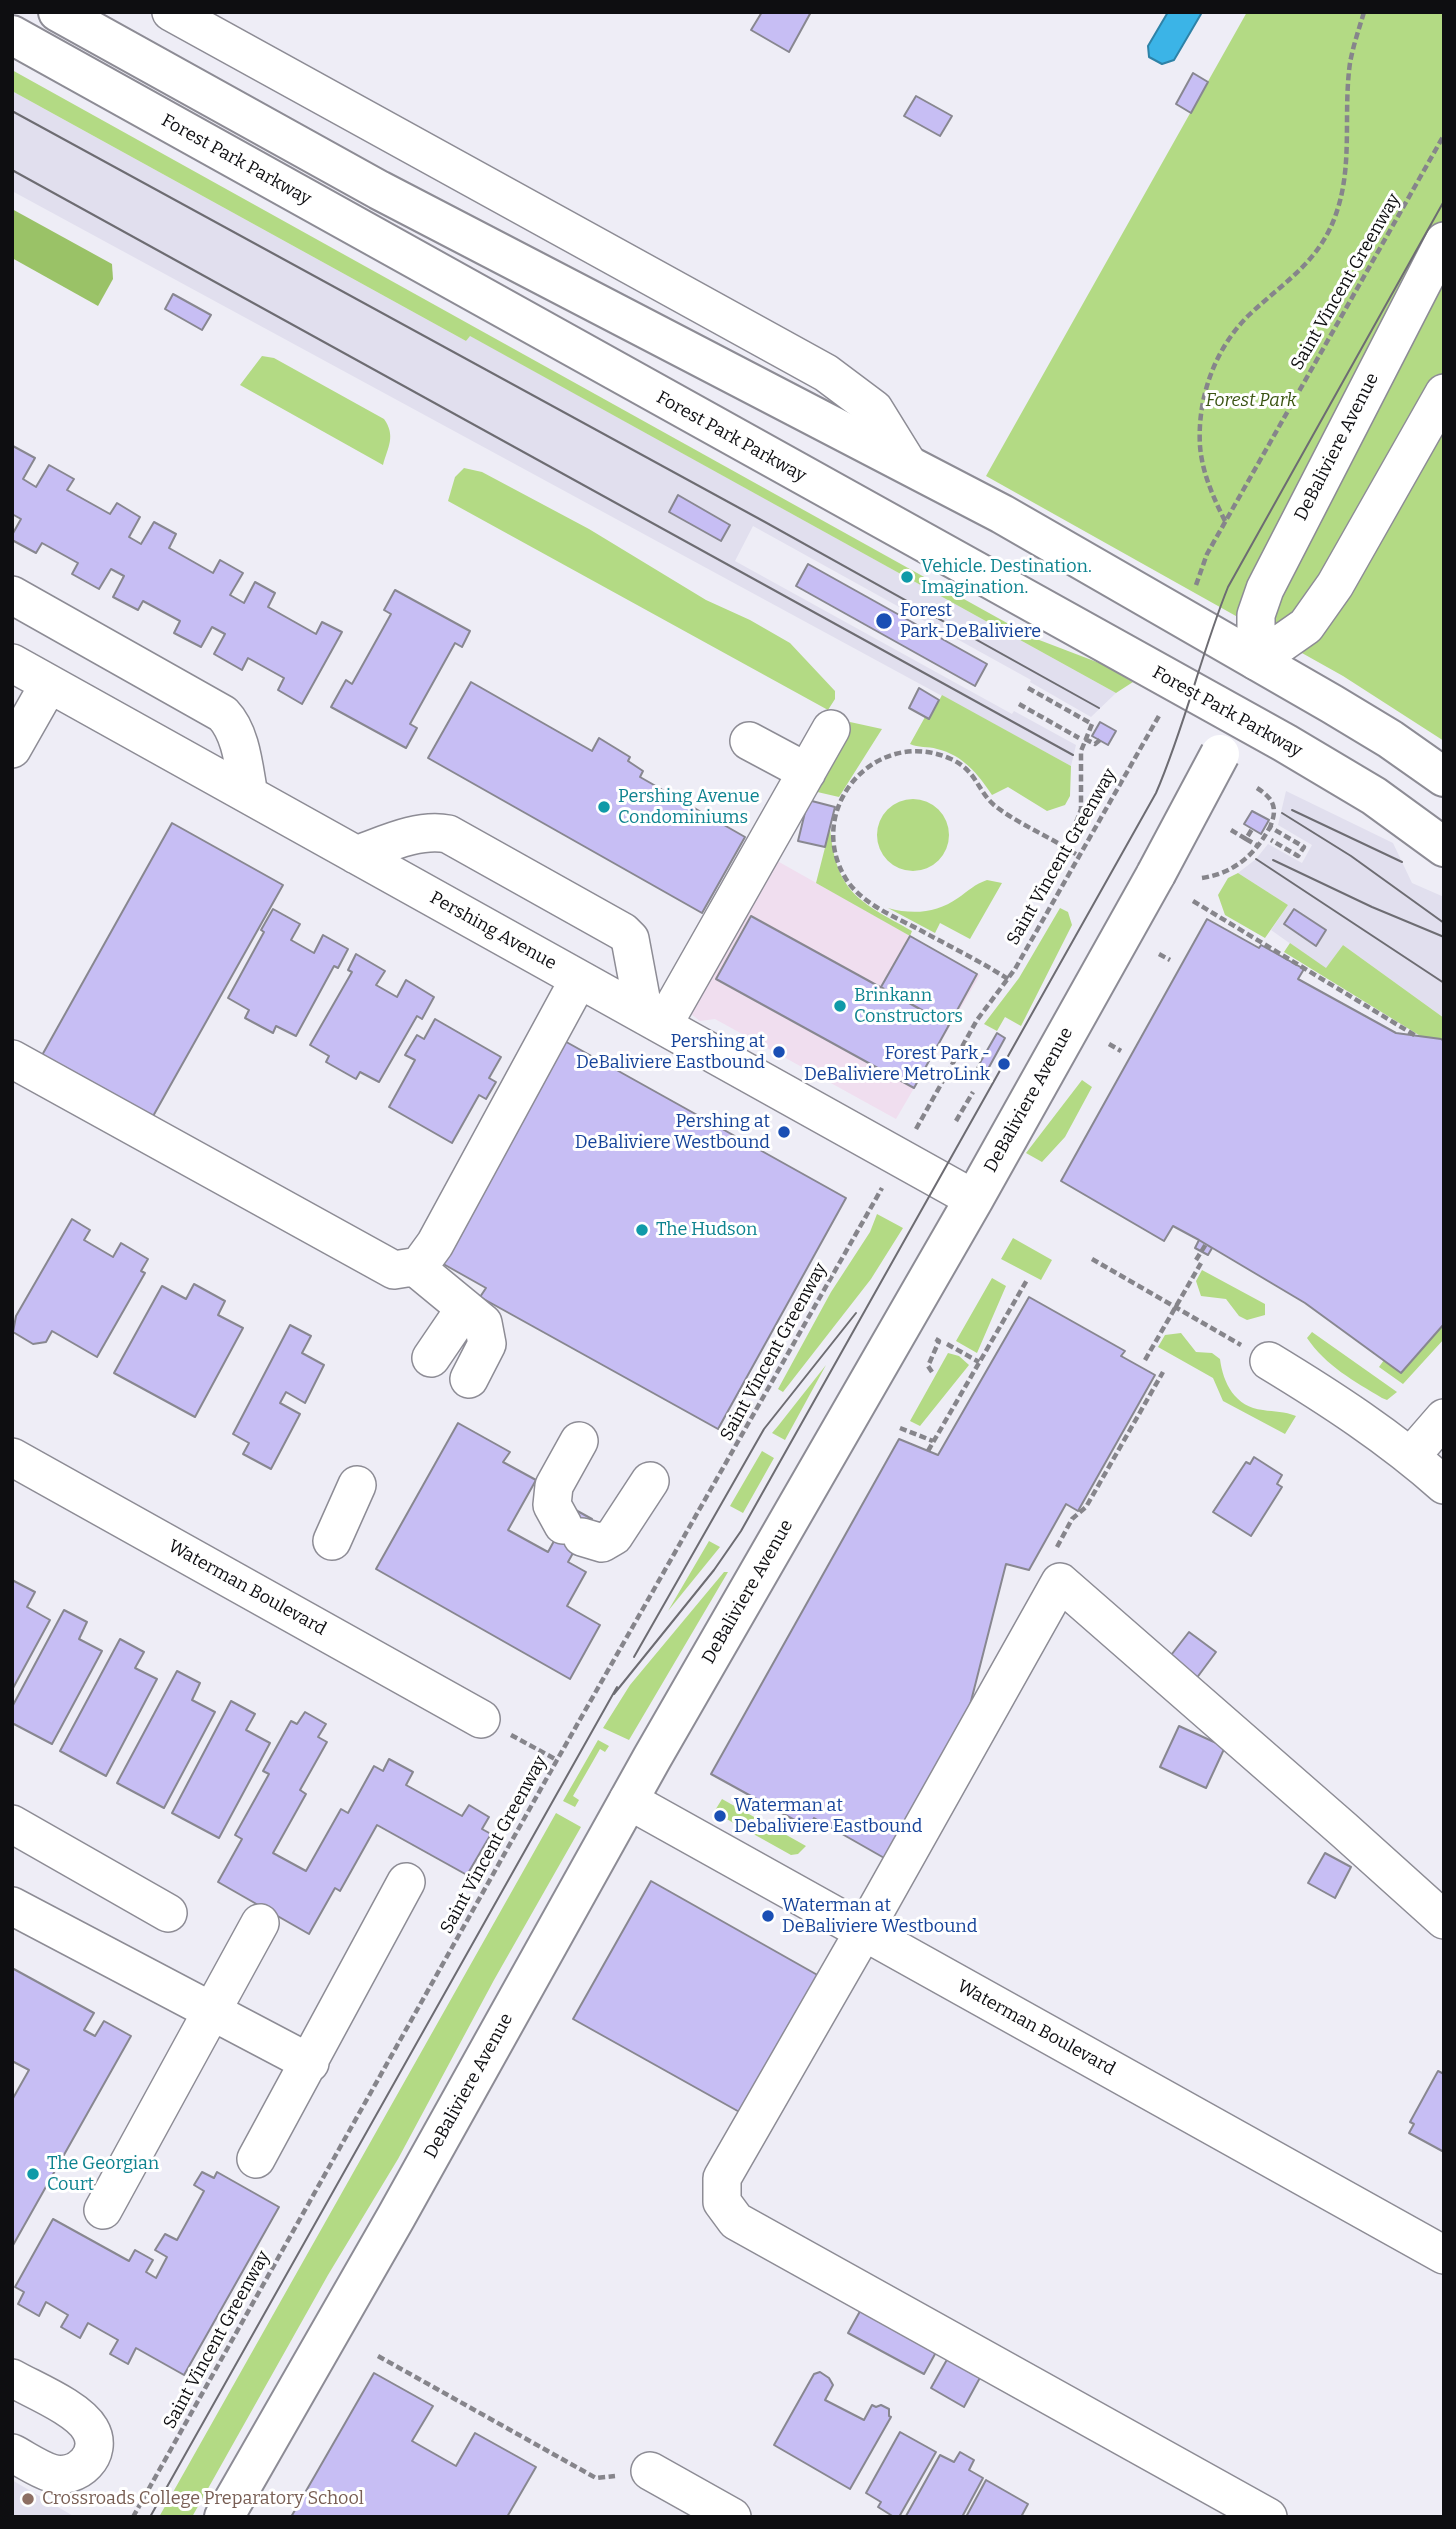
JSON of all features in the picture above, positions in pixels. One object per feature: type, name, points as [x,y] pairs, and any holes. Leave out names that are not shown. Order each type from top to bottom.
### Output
[{"type":"main road","points":[[58,12],[379,190],[1002,514],[1390,738],[1444,777]]},
{"type":"main road","name":"Forest Park Parkway","points":[[12,35],[1236,716],[1374,796],[1444,847]]},
{"type":"main road","name":"DeBaliviere Avenue","points":[[225,2517],[628,1800],[974,1199],[1156,874],[1220,754],[1256,661]]},
{"type":"street","points":[[171,12],[825,373],[874,409],[908,464]]},
{"type":"street","name":"DeBaliviere Avenue","points":[[1256,661],[1256,615],[1265,589],[1444,241]]},
{"type":"street","points":[[1256,661],[1297,634],[1320,608],[1444,393]]},
{"type":"street","points":[[12,595],[223,714],[231,723],[249,795]]},
{"type":"street","name":"Pershing Avenue","points":[[12,663],[974,1199]]},
{"type":"street","points":[[12,749],[49,684]]},
{"type":"street","points":[[653,1020],[831,729]]},
{"type":"street","points":[[749,741],[807,772]]},
{"type":"street","points":[[356,855],[402,839],[436,831],[448,834],[623,932],[630,939],[653,1020]]},
{"type":"street","points":[[12,1059],[394,1270],[419,1266],[435,1244],[579,979]]},
{"type":"street","points":[[415,1267],[483,1323],[487,1344],[469,1379]]},
{"type":"street","points":[[432,1358],[464,1308]]},
{"type":"street","points":[[1269,1361],[1354,1414],[1412,1456],[1444,1485]]},
{"type":"street","points":[[1412,1456],[1444,1418]]},
{"type":"street","points":[[579,1441],[554,1486],[552,1505],[572,1531],[602,1543],[614,1535],[650,1480]]},
{"type":"street","name":"Waterman Boulevard","points":[[12,1457],[481,1719]]},
{"type":"street","points":[[332,1541],[357,1485]]},
{"type":"street","points":[[1268,2517],[736,2221],[722,2202],[722,2178],[1060,1582],[1345,1830],[1444,1920]]},
{"type":"street","name":"Waterman Boulevard","points":[[628,1800],[1444,2255]]},
{"type":"street","points":[[12,1824],[168,1913]]},
{"type":"street","points":[[257,2159],[406,1882]]},
{"type":"street","points":[[12,1906],[310,2063]]},
{"type":"street","points":[[103,2210],[260,1923]]},
{"type":"street","points":[[12,2378],[75,2414],[90,2428],[95,2445],[91,2459],[81,2469],[67,2473],[52,2474],[12,2452]]},
{"type":"street","points":[[650,2471],[732,2517]]},
{"type":"path","points":[[1225,522],[1210,487],[1200,445],[1202,417],[1212,370],[1226,343],[1247,317],[1307,264],[1331,229],[1343,189],[1346,165],[1350,65],[1364,12]]},
{"type":"path","name":"Saint Vincent Greenway","points":[[1195,590],[1201,568],[1225,522],[1444,135]]},
{"type":"path","points":[[1028,688],[1092,724],[1082,739],[1081,809],[1063,846]]},
{"type":"path","points":[[1018,704],[1082,739],[1095,744],[1100,740]]},
{"type":"path","name":"Saint Vincent Greenway","points":[[915,1130],[977,1020],[1008,979],[1161,711]]},
{"type":"path","points":[[1008,979],[888,913],[857,892],[847,879],[835,849],[834,830],[839,804],[851,782],[869,765],[895,753],[922,751],[952,759],[975,776],[992,803],[1079,856]]},
{"type":"path","points":[[1202,878],[1232,869],[1251,856],[1273,829],[1275,805],[1257,788]]},
{"type":"path","points":[[1246,839],[1252,829]]},
{"type":"path","points":[[1273,829],[1304,847],[1298,856],[1273,841]]},
{"type":"path","points":[[1231,830],[1258,846]]},
{"type":"path","points":[[1193,901],[1416,1036]]},
{"type":"path","points":[[1159,954],[1170,960]]},
{"type":"path","points":[[1109,1044],[1121,1051]]},
{"type":"path","points":[[956,1121],[973,1092]]},
{"type":"path","name":"Saint Vincent Greenway","points":[[134,2517],[556,1760],[882,1188]]},
{"type":"path","points":[[1145,1360],[1206,1244]]},
{"type":"path","points":[[1092,1259],[1269,1361]]},
{"type":"path","points":[[928,1451],[1027,1280]]},
{"type":"path","points":[[947,1344],[979,1362]]},
{"type":"path","points":[[932,1372],[928,1366],[933,1353]]},
{"type":"path","points":[[1054,1551],[1072,1519],[1086,1507],[1163,1372]]},
{"type":"path","points":[[900,1428],[933,1441]]},
{"type":"path","points":[[481,1719],[556,1760]]},
{"type":"path","points":[[378,2356],[596,2478],[650,2471]]},
{"type":"shaded area","points":[[12,91],[466,341],[469,335],[1116,693],[1091,717],[1030,682],[1031,680],[753,526],[735,561],[1012,714],[1014,711],[1076,745],[1071,766],[12,191]]},
{"type":"shaded area","points":[[1286,791],[1393,843],[1412,883],[1444,897],[1444,1018],[1343,945],[1326,969],[1271,930],[1288,905],[1238,873],[1256,859],[1268,844],[1302,863],[1312,845],[1278,825]]},
{"type":"shaded area","points":[[772,858],[980,975],[896,1119],[715,1019],[700,1021],[691,1014],[688,1006]]},
{"type":"shaded area","name":"Crossroads College Preparatory School","points":[[12,2480],[75,2517],[12,2517]]},
{"type":"green space","name":"Forest Park","points":[[1247,12],[1444,12],[1444,741],[1343,676],[986,476]]},
{"type":"green space","points":[[12,70],[1034,638],[1102,664],[1133,682],[1116,693],[470,336],[466,341],[12,91]]},
{"type":"green space","points":[[12,209],[112,264],[113,279],[98,306],[12,258]]},
{"type":"green space","points":[[262,356],[274,358],[384,419],[390,436],[383,465],[240,385]]},
{"type":"green space","points":[[464,468],[482,472],[589,529],[706,600],[750,620],[790,643],[835,691],[835,699],[828,710],[448,501],[455,477]]},
{"type":"green space","points":[[942,695],[1071,766],[1070,796],[1065,805],[1047,811],[1008,787],[992,795],[975,773],[955,756],[934,748],[910,744],[925,717],[929,719]]},
{"type":"green space","points":[[850,722],[882,729],[839,797],[813,791]]},
{"type":"green space","points":[[913,799],[933,805],[943,815],[949,835],[943,855],[933,865],[913,871],[893,865],[883,855],[877,835],[883,815],[893,805]]},
{"type":"green space","points":[[830,828],[838,867],[853,893],[912,931],[910,936],[816,883]]},
{"type":"green space","points":[[1238,873],[1288,905],[1265,938],[1225,915],[1218,895],[1228,878]]},
{"type":"green space","points":[[987,880],[1002,883],[970,939],[940,923],[935,933],[888,908],[907,912],[933,910],[950,903]]},
{"type":"green space","points":[[1060,908],[1068,912],[1072,925],[1021,1026],[1005,1017],[997,1031],[984,1024],[1019,978]]},
{"type":"green space","points":[[1290,943],[1326,968],[1343,945],[1444,1018],[1444,1041],[1422,1037],[1284,952]]},
{"type":"green space","points":[[1082,1080],[1092,1087],[1065,1137],[1042,1162],[1026,1153]]},
{"type":"green space","points":[[877,1214],[903,1228],[871,1279],[783,1392],[778,1389],[831,1292],[870,1232]]},
{"type":"green space","points":[[1013,1238],[1052,1260],[1041,1280],[1001,1259]]},
{"type":"green space","points":[[1202,1270],[1265,1304],[1265,1315],[1247,1320],[1239,1316],[1226,1299],[1201,1296],[1196,1281]]},
{"type":"green space","points":[[992,1278],[1006,1286],[977,1353],[956,1341]]},
{"type":"green space","points":[[1444,1324],[1444,1339],[1403,1384],[1379,1367],[1384,1360],[1401,1373]]},
{"type":"green space","points":[[1312,1332],[1397,1392],[1387,1400],[1341,1372],[1323,1357],[1307,1338]]},
{"type":"green space","points":[[1181,1333],[1196,1352],[1212,1353],[1220,1359],[1224,1377],[1238,1399],[1253,1408],[1296,1416],[1285,1434],[1223,1401],[1213,1378],[1158,1347],[1165,1335]]},
{"type":"green space","points":[[948,1353],[959,1356],[969,1365],[920,1426],[910,1421]]},
{"type":"green space","points":[[826,1365],[785,1440],[772,1433],[778,1426]]},
{"type":"green space","points":[[762,1451],[774,1458],[743,1513],[730,1506]]},
{"type":"green space","points":[[709,1541],[720,1547],[668,1611]]},
{"type":"green space","points":[[724,1572],[728,1572],[629,1740],[603,1728],[630,1685]]},
{"type":"green space","points":[[598,1740],[609,1746],[605,1752],[600,1749],[573,1796],[579,1800],[575,1807],[563,1801]]},
{"type":"green space","points":[[722,1799],[806,1846],[798,1854],[791,1855],[714,1812]]},
{"type":"green space","points":[[556,1813],[581,1827],[494,1980],[398,2159],[328,2275],[192,2517],[159,2517]]},
{"type":"water","points":[[1168,12],[1201,14],[1174,60],[1162,64],[1149,57],[1148,46]]},
{"type":"building","points":[[762,12],[811,12],[789,52],[751,30]]},
{"type":"building","points":[[1193,73],[1208,82],[1191,113],[1176,104]]},
{"type":"building","points":[[916,96],[952,116],[940,136],[904,116]]},
{"type":"building","points":[[173,294],[211,315],[202,330],[165,309]]},
{"type":"building","points":[[13,446],[35,458],[23,479],[36,487],[49,465],[74,479],[67,490],[110,514],[117,503],[140,517],[129,537],[141,544],[154,522],[176,534],[169,548],[213,573],[220,560],[243,573],[230,595],[244,603],[255,582],[275,593],[268,607],[316,634],[322,622],[342,632],[302,704],[278,690],[284,678],[248,658],[242,670],[214,654],[225,634],[212,627],[201,647],[174,633],[180,621],[143,601],[138,610],[113,597],[124,576],[111,569],[99,589],[72,574],[78,563],[42,543],[36,553],[12,540],[21,519],[12,514]]},
{"type":"building","points":[[678,495],[730,525],[721,541],[669,512]]},
{"type":"building","points":[[808,564],[987,664],[975,686],[796,586]]},
{"type":"building","points":[[395,590],[470,631],[462,647],[455,643],[410,724],[417,728],[406,748],[331,707],[346,680],[352,684],[391,614],[384,610]]},
{"type":"building","name":"Pershing Avenue Condominiums","points":[[471,682],[592,751],[599,738],[630,757],[628,761],[643,771],[640,777],[745,837],[702,913],[428,758]]},
{"type":"building","points":[[919,688],[939,700],[929,719],[909,708]]},
{"type":"building","points":[[1100,722],[1116,731],[1108,745],[1092,736]]},
{"type":"building","points":[[808,800],[835,807],[825,847],[798,841]]},
{"type":"building","points":[[1252,811],[1269,820],[1261,834],[1244,824]]},
{"type":"building","points":[[172,823],[283,885],[152,1118],[41,1057]]},
{"type":"building","points":[[273,909],[300,924],[291,940],[314,953],[323,935],[348,949],[338,968],[334,966],[296,1036],[276,1026],[273,1033],[245,1018],[249,1010],[228,998],[264,932],[261,930]]},
{"type":"building","points":[[1294,909],[1326,930],[1316,946],[1284,924]]},
{"type":"building","name":"Brinkann Constructors","points":[[751,916],[949,1025],[914,1088],[716,979]]},
{"type":"building","points":[[1207,919],[1304,969],[1298,979],[1396,1033],[1444,1041],[1444,1324],[1401,1373],[1305,1303],[1199,1240],[1173,1226],[1164,1241],[1061,1181]]},
{"type":"building","points":[[910,936],[977,974],[949,1025],[881,987]]},
{"type":"building","points":[[356,954],[385,971],[376,985],[397,997],[406,980],[434,997],[422,1019],[417,1016],[379,1082],[360,1072],[356,1079],[326,1062],[329,1056],[310,1045],[352,972],[348,970]]},
{"type":"building","points":[[435,1019],[501,1057],[489,1078],[496,1082],[486,1099],[479,1095],[452,1143],[389,1107],[415,1060],[405,1055],[417,1035],[424,1039]]},
{"type":"building","points":[[997,1033],[1005,1038],[982,1080],[973,1075]]},
{"type":"building","name":"The Hudson","points":[[561,1039],[846,1198],[718,1429],[480,1297],[486,1288],[438,1261]]},
{"type":"building","points":[[72,1219],[90,1230],[84,1240],[113,1257],[121,1243],[148,1259],[141,1271],[145,1273],[97,1357],[52,1331],[46,1342],[33,1344],[13,1332],[16,1316]]},
{"type":"building","points":[[1199,1240],[1212,1248],[1208,1255],[1195,1248]]},
{"type":"building","points":[[194,1284],[225,1301],[218,1315],[243,1328],[195,1417],[114,1373],[162,1286],[186,1299]]},
{"type":"building","points":[[1029,1297],[1125,1351],[1121,1356],[1155,1375],[1078,1511],[1066,1504],[1029,1570],[1006,1564],[968,1713],[886,1859],[814,1818],[809,1828],[711,1774],[899,1439],[938,1455]]},
{"type":"building","points":[[290,1325],[311,1336],[302,1353],[324,1365],[305,1403],[286,1392],[280,1403],[300,1414],[271,1469],[243,1454],[249,1443],[233,1434]]},
{"type":"building","points":[[458,1423],[510,1452],[503,1462],[536,1480],[508,1530],[548,1552],[572,1508],[592,1519],[568,1562],[586,1572],[567,1606],[600,1625],[570,1679],[376,1569]]},
{"type":"building","points":[[1254,1457],[1282,1475],[1277,1484],[1282,1487],[1251,1536],[1213,1512],[1246,1462],[1250,1464]]},
{"type":"building","points":[[12,1580],[35,1592],[27,1607],[50,1620],[12,1690]]},
{"type":"building","points":[[64,1610],[87,1622],[79,1639],[102,1651],[52,1744],[12,1723],[12,1707]]},
{"type":"building","points":[[1189,1632],[1216,1652],[1196,1679],[1168,1659]]},
{"type":"building","points":[[120,1639],[144,1652],[135,1668],[157,1679],[106,1776],[60,1751]]},
{"type":"building","points":[[177,1671],[200,1683],[192,1700],[215,1712],[164,1808],[117,1783]]},
{"type":"building","points":[[231,1701],[255,1714],[246,1730],[270,1743],[219,1838],[172,1813]]},
{"type":"building","points":[[305,1712],[326,1724],[318,1737],[327,1742],[300,1790],[306,1794],[273,1853],[306,1871],[341,1809],[348,1813],[374,1766],[383,1771],[389,1759],[413,1772],[406,1785],[462,1816],[469,1805],[489,1817],[482,1829],[491,1834],[467,1875],[377,1825],[340,1891],[335,1888],[309,1934],[218,1882],[242,1839],[235,1835],[269,1774],[263,1771],[291,1721],[297,1724]]},
{"type":"building","points":[[1179,1726],[1225,1747],[1206,1788],[1160,1767]]},
{"type":"building","points":[[1325,1853],[1351,1867],[1335,1898],[1308,1883]]},
{"type":"building","points":[[651,1881],[821,1977],[743,2114],[573,2019]]},
{"type":"building","name":"The Georgian Court","points":[[12,1968],[94,2013],[84,2030],[95,2036],[104,2021],[131,2036],[12,2247],[12,2100],[29,2070],[12,2061]]},
{"type":"building","points":[[1438,2071],[1444,2074],[1444,2152],[1409,2133],[1414,2124],[1410,2122]]},
{"type":"building","points":[[202,2172],[214,2178],[217,2172],[279,2207],[184,2375],[136,2348],[128,2364],[110,2354],[118,2340],[88,2323],[80,2338],[61,2327],[68,2315],[46,2302],[39,2316],[18,2304],[24,2292],[15,2287],[53,2219],[129,2261],[135,2250],[153,2260],[146,2272],[156,2278],[167,2257],[155,2250],[165,2234],[177,2240],[204,2191],[194,2185]]},
{"type":"building","points":[[864,2304],[940,2345],[924,2374],[848,2333]]},
{"type":"building","points":[[949,2356],[982,2374],[964,2407],[931,2388]]},
{"type":"building","points":[[820,2372],[829,2378],[833,2385],[825,2400],[864,2420],[872,2405],[889,2409],[891,2417],[850,2489],[774,2445],[814,2374]]},
{"type":"building","points":[[374,2373],[433,2406],[412,2441],[456,2466],[475,2433],[536,2467],[507,2517],[291,2517]]},
{"type":"building","points":[[900,2432],[936,2452],[899,2517],[894,2517],[878,2507],[881,2502],[866,2493]]},
{"type":"building","points":[[960,2452],[974,2460],[969,2470],[983,2478],[962,2517],[906,2516],[940,2455],[954,2462]]},
{"type":"building","points":[[986,2480],[1028,2504],[1021,2517],[966,2517]]},
{"type":"tram line","points":[[12,111],[765,522],[1099,708]]},
{"type":"tram line","points":[[12,170],[1073,755]]},
{"type":"tram line","points":[[614,1694],[714,1570],[741,1531],[1156,793],[1228,587],[1444,201]]},
{"type":"tram line","points":[[1292,810],[1402,862]]},
{"type":"tram line","points":[[1282,813],[1351,856],[1444,923]]},
{"type":"tram line","points":[[1256,859],[1444,983]]},
{"type":"tram line","points":[[1273,860],[1372,907],[1444,937]]},
{"type":"tram line","points":[[634,1657],[764,1429],[856,1313]]},
{"type":"tram line","points":[[150,2517],[617,1687]]},
{"type":"place","name":"Vehicle. Destination. Imagination.","points":[[907,577]]},
{"type":"place","name":"Forest Park-DeBaliviere","points":[[884,621]]},
{"type":"place","name":"Pershing Avenue Condominiums","points":[[604,807]]},
{"type":"place","name":"Brinkann Constructors","points":[[840,1006]]},
{"type":"place","name":"Pershing at DeBaliviere Eastbound","points":[[779,1052]]},
{"type":"place","name":"Forest Park - DeBaliviere MetroLink","points":[[1004,1064]]},
{"type":"place","name":"Pershing at DeBaliviere Westbound","points":[[784,1132]]},
{"type":"place","name":"The Hudson","points":[[642,1230]]},
{"type":"place","name":"Waterman at Debaliviere Eastbound","points":[[720,1816]]},
{"type":"place","name":"Waterman at DeBaliviere Westbound","points":[[768,1916]]},
{"type":"place","name":"The Georgian Court","points":[[33,2174]]},
{"type":"place","name":"Crossroads College Preparatory School","points":[[28,2499]]}]
